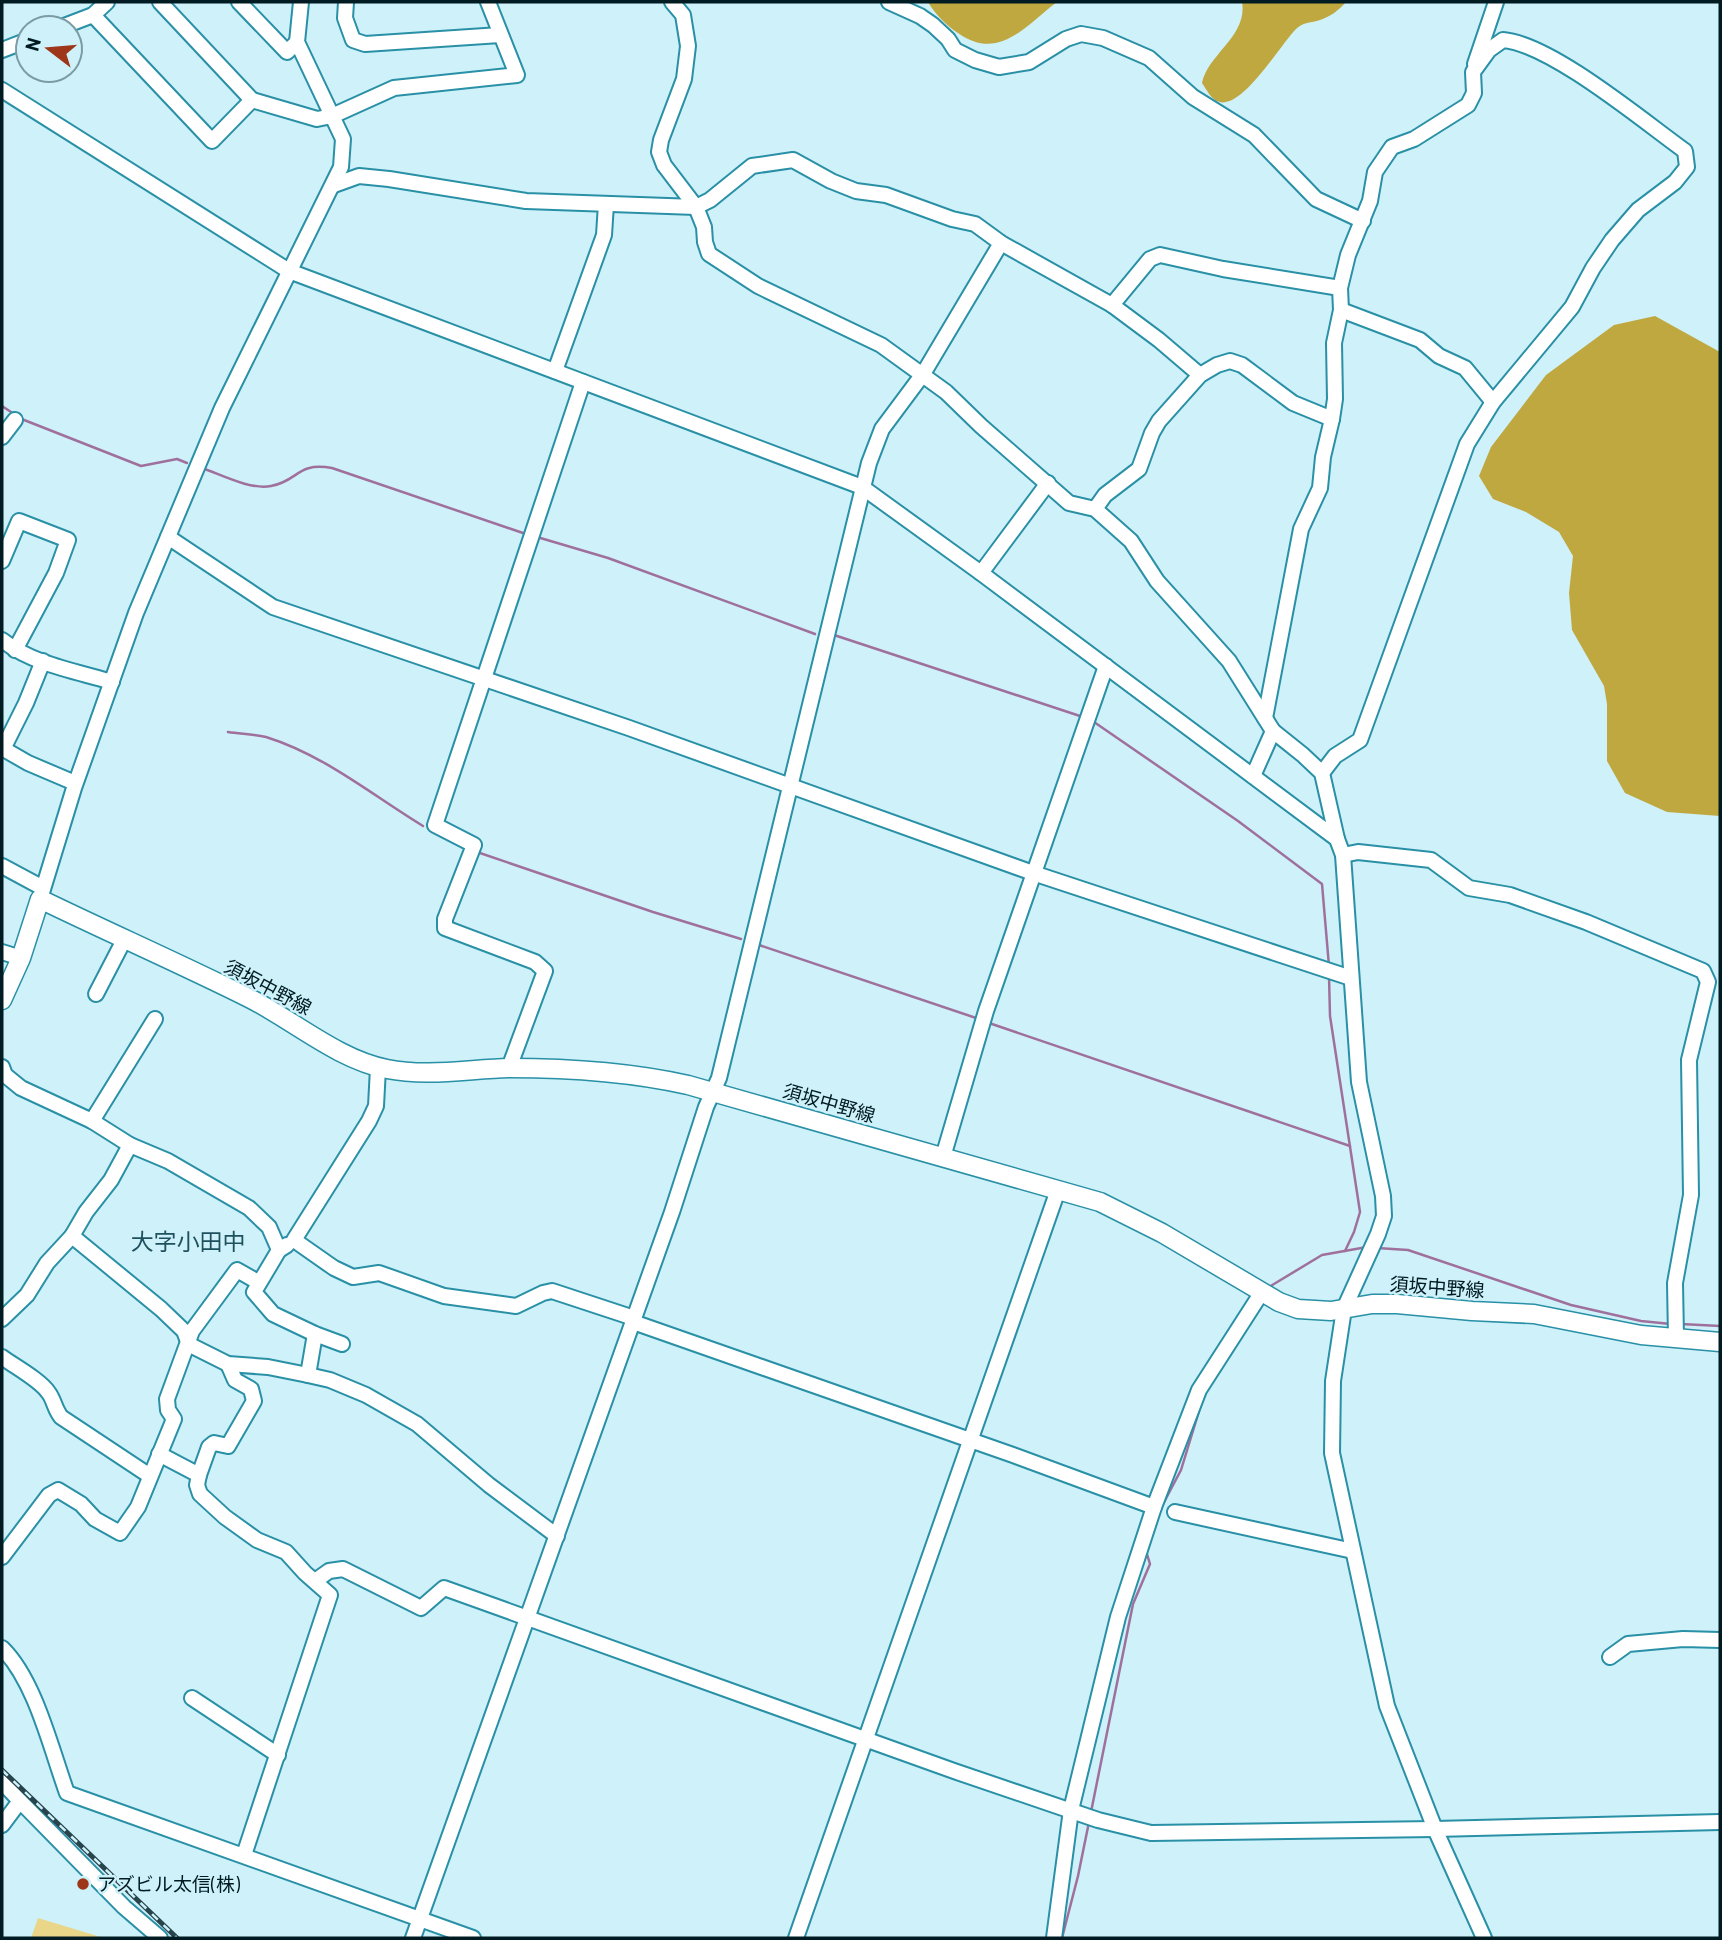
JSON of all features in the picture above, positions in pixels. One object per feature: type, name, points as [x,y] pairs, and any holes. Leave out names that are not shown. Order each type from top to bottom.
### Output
[{"type":"main road","name":"須坂中野線","points":[[42,894],[124,940],[251,999],[352,1058],[378,1068],[414,1072],[564,1069],[673,1082],[712,1092],[1058,1190],[1120,1211],[1170,1237],[1279,1302],[1305,1310],[1397,1304],[1543,1314],[1642,1335],[1676,1329],[1720,1342]]},
{"type":"main road","points":[[2,1000],[21,958],[42,894]]},
{"type":"street","points":[[84,18],[93,15],[107,2]]},
{"type":"street","points":[[160,2],[252,100],[317,119],[332,116],[394,88],[517,75],[488,2]]},
{"type":"street","points":[[239,2],[287,52],[297,42]]},
{"type":"street","points":[[2,866],[42,894],[75,783],[136,613],[222,408],[341,167],[343,139],[297,42],[301,2]]},
{"type":"street","points":[[346,2],[345,18],[353,40],[365,44],[500,36]]},
{"type":"street","points":[[672,2],[683,15],[688,46],[684,79],[659,152],[664,165],[696,207],[704,227],[709,254],[758,286],[881,345],[923,374],[1069,503],[1095,509],[1131,541],[1157,581],[1229,661],[1273,731],[1322,773],[1343,855],[1359,1082],[1383,1196],[1384,1216],[1344,1309],[1334,1381],[1332,1453],[1387,1706],[1435,1829],[1484,1938]]},
{"type":"street","points":[[890,2],[933,25],[955,50],[975,60],[999,67],[1029,62],[1066,39],[1081,34],[1103,38],[1149,58],[1193,97],[1254,135],[1316,199],[1363,221]]},
{"type":"street","points":[[1265,718],[1301,529],[1320,488],[1323,457],[1335,399],[1334,343],[1341,310],[1340,288],[1348,255],[1370,201],[1375,172],[1383,158],[1392,147],[1415,139],[1468,106],[1474,93],[1474,72],[1481,43],[1496,2]]},
{"type":"street","points":[[93,15],[212,141],[252,100]]},
{"type":"street","points":[[1322,773],[1335,756],[1360,740],[1467,444],[1493,401],[1572,307],[1612,240],[1638,210],[1675,182],[1687,167],[1685,151],[1626,107],[1545,55],[1517,41],[1503,40],[1489,50],[1474,72]]},
{"type":"street","points":[[2,90],[289,271],[862,487],[1337,839]]},
{"type":"street","points":[[334,185],[359,177],[389,179],[526,201],[696,207],[710,200],[752,166],[793,160],[856,191],[886,195],[952,219],[975,224],[1000,243],[1112,305],[1200,375]]},
{"type":"street","points":[[555,371],[604,235],[606,204]]},
{"type":"street","points":[[413,1938],[634,1320],[722,1065],[862,487],[882,429],[923,374],[1000,243]]},
{"type":"street","points":[[1112,305],[1150,259],[1160,255],[1223,270],[1340,288]]},
{"type":"street","points":[[1341,310],[1420,340],[1438,356],[1465,368],[1493,401]]},
{"type":"street","points":[[1095,509],[1105,495],[1139,469],[1159,421],[1200,375],[1217,365],[1230,361],[1253,372],[1293,403],[1332,419]]},
{"type":"street","points":[[509,1068],[545,971],[535,962],[445,928],[445,919],[474,845],[435,825],[583,382]]},
{"type":"street","points":[[2,437],[15,420]]},
{"type":"street","points":[[981,573],[1048,483]]},
{"type":"street","points":[[2,561],[19,521],[68,541],[56,573],[15,650]]},
{"type":"street","points":[[168,537],[272,607],[791,786],[1033,873],[1351,978]]},
{"type":"street","points":[[2,640],[15,650],[43,662],[112,682]]},
{"type":"street","points":[[43,662],[26,703],[2,748],[28,763],[75,783]]},
{"type":"street","points":[[943,1157],[986,1011],[1106,666]]},
{"type":"street","points":[[1252,776],[1273,731]]},
{"type":"street","points":[[1343,855],[1358,852],[1431,860],[1469,888],[1510,895],[1586,922],[1703,971],[1708,982],[1689,1060],[1691,1195],[1675,1283],[1676,1329]]},
{"type":"street","points":[[96,994],[124,940]]},
{"type":"street","points":[[2,952],[21,958]]},
{"type":"street","points":[[92,1121],[155,1019]]},
{"type":"street","points":[[2,1067],[5,1075],[21,1088],[92,1121],[249,1208],[269,1227],[279,1250]]},
{"type":"street","points":[[342,1344],[273,1314],[254,1292],[279,1250],[293,1240],[369,1121],[376,1106],[378,1068]]},
{"type":"street","points":[[5,1311],[27,1295],[47,1263],[72,1236],[86,1212],[111,1180],[130,1144]]},
{"type":"street","points":[[796,1938],[1058,1190]]},
{"type":"street","points":[[72,1236],[161,1309],[184,1331],[188,1343],[228,1364],[268,1367],[308,1375],[330,1380],[366,1395],[417,1424],[489,1485],[557,1536]]},
{"type":"street","points":[[293,1240],[334,1268],[353,1277],[379,1273],[444,1296],[516,1307],[552,1291],[1154,1507]]},
{"type":"street","points":[[2,1557],[50,1495],[58,1490],[82,1504],[95,1519],[120,1533],[138,1507],[174,1419],[168,1410],[167,1399],[192,1331],[237,1270],[258,1282]]},
{"type":"street","points":[[1054,1938],[1073,1810],[1118,1617],[1154,1507],[1199,1390],[1262,1292]]},
{"type":"street","points":[[308,1375],[314,1334]]},
{"type":"street","points":[[2,1357],[45,1387],[51,1394],[52,1406],[61,1417],[150,1476]]},
{"type":"street","points":[[228,1364],[235,1380],[251,1389],[254,1401],[228,1446],[214,1443],[209,1447],[197,1485],[200,1494],[257,1540],[286,1552],[330,1595],[244,1855]]},
{"type":"street","points":[[159,1454],[199,1475]]},
{"type":"street","points":[[1175,1512],[1353,1550]]},
{"type":"street","points":[[314,1581],[329,1571],[343,1569],[421,1608],[444,1588],[1098,1820],[1151,1833],[1720,1822]]},
{"type":"street","points":[[1610,1657],[1628,1644],[1683,1639],[1720,1640]]},
{"type":"street","points":[[2,1648],[26,1680],[67,1793],[473,1938]]},
{"type":"street","points":[[192,1698],[278,1755]]},
{"type":"street","points":[[2,1782],[124,1907],[160,1938]]},
{"type":"street","points":[[2,1825],[20,1801]]},
{"type":"shaded area","points":[[928,2],[1057,2],[1011,37],[986,44],[973,41],[954,30]]},
{"type":"shaded area","points":[[1242,2],[1346,2],[1328,17],[1299,27],[1250,85],[1229,101],[1220,102],[1212,97],[1202,83],[1212,63],[1239,25]]},
{"type":"shaded area","points":[[1655,316],[1720,352],[1720,816],[1667,812],[1625,793],[1607,761],[1607,704],[1604,686],[1572,630],[1569,593],[1573,556],[1559,532],[1526,512],[1493,499],[1479,476],[1491,447],[1546,375],[1614,325]]},
{"type":"shaded area","points":[[38,1918],[104,1938],[31,1938]]},
{"type":"waterway","points":[[2,406],[14,414]]},
{"type":"waterway","points":[[19,418],[141,466],[177,459],[187,463]]},
{"type":"waterway","points":[[202,468],[236,481],[263,487],[280,484],[311,468],[332,468],[523,533]]},
{"type":"waterway","points":[[537,537],[608,558],[815,634]]},
{"type":"waterway","points":[[834,635],[1083,717]]},
{"type":"waterway","points":[[1094,722],[1238,821],[1322,884],[1329,966]]},
{"type":"waterway","points":[[228,732],[266,737],[308,754],[423,826]]},
{"type":"waterway","points":[[477,852],[741,939]]},
{"type":"waterway","points":[[756,944],[979,1019]]},
{"type":"waterway","points":[[1329,976],[1330,1016],[1360,1212],[1345,1251]]},
{"type":"waterway","points":[[989,1023],[1350,1146]]},
{"type":"waterway","points":[[1269,1287],[1322,1255],[1367,1247]]},
{"type":"waterway","points":[[1377,1248],[1408,1250],[1571,1305],[1641,1321],[1671,1324]]},
{"type":"waterway","points":[[1681,1324],[1720,1326]]},
{"type":"waterway","points":[[1162,1506],[1181,1470],[1203,1398]]},
{"type":"waterway","points":[[1091,1812],[1133,1604],[1150,1564],[1146,1551]]},
{"type":"waterway","points":[[1062,1938],[1089,1822]]},
{"type":"railway","points":[[2,1770],[177,1938]]},
{"type":"place","name":"アズビル太信(株)","points":[[83,1884]]},
{"type":"district","name":"大字小田中","points":[[188,1242]]}]
